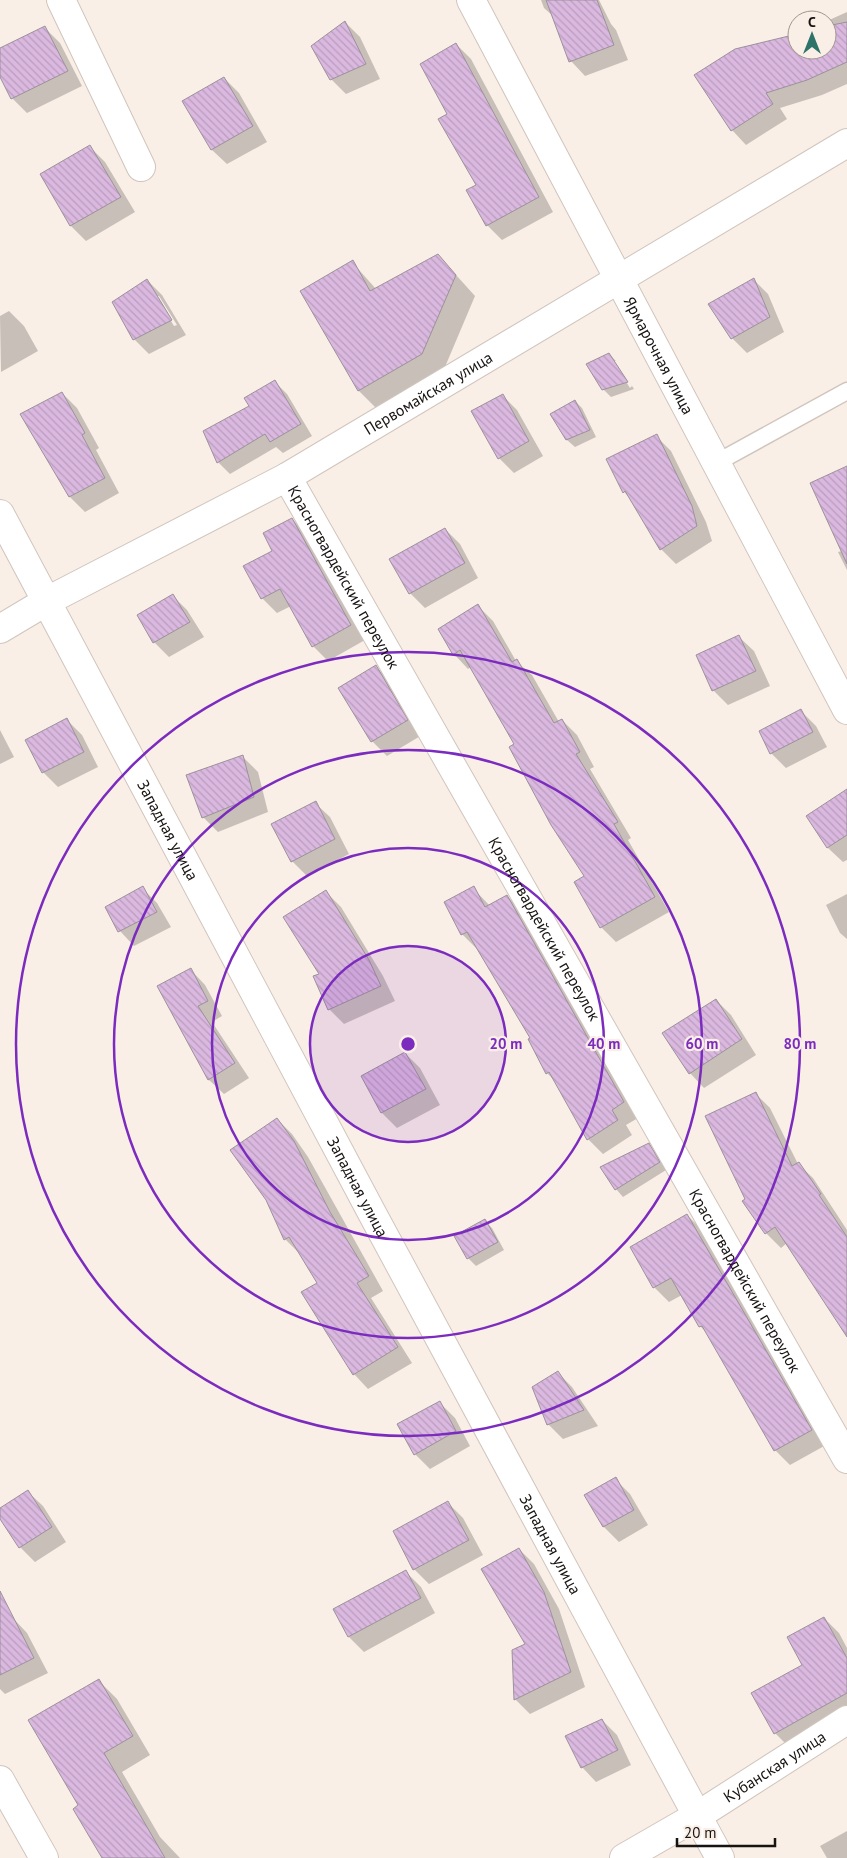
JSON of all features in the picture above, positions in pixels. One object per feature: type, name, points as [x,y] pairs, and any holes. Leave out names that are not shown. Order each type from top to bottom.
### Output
[{"type":"street","points":[[61,0],[141,167]]},
{"type":"street","name":"Ярмарочная улица","points":[[471,0],[847,710]]},
{"type":"street","name":"Первомайская улица","points":[[0,630],[47,601],[287,477],[847,143]]},
{"type":"street","name":"Красногвардейский переулок","points":[[287,477],[847,1459]]},
{"type":"street","name":"Западная улица","points":[[0,514],[373,1215],[720,1858]]},
{"type":"street","name":"Кубанская улица","points":[[624,1858],[698,1816],[847,1720]]},
{"type":"street","points":[[0,1780],[44,1858]]},
{"type":"lane","points":[[716,463],[847,391]]},
{"type":"building","points":[[546,0],[597,0],[614,45],[569,62]]},
{"type":"building","points":[[345,21],[366,64],[330,80],[311,46]]},
{"type":"building","points":[[847,22],[847,62],[807,80],[766,93],[773,104],[731,131],[694,75],[735,49],[787,36],[787,60],[837,60],[837,24]]},
{"type":"building","points":[[45,26],[68,71],[11,99],[0,77],[0,48]]},
{"type":"building","points":[[456,43],[539,197],[486,226],[466,190],[476,185],[438,119],[447,114],[420,64]]},
{"type":"building","points":[[224,77],[253,126],[211,150],[182,101]]},
{"type":"building","points":[[90,145],[121,197],[70,226],[40,174]]},
{"type":"building","points":[[438,254],[456,275],[422,354],[358,391],[300,291],[353,260],[370,291]]},
{"type":"building","points":[[754,278],[770,317],[731,339],[708,304]]},
{"type":"building","points":[[147,279],[172,320],[133,340],[112,302]]},
{"type":"building","points":[[609,353],[628,382],[602,390],[586,364]]},
{"type":"building","points":[[275,380],[301,424],[270,442],[265,434],[217,463],[203,431],[249,406],[244,398]]},
{"type":"building","points":[[62,392],[85,433],[82,435],[105,478],[69,497],[20,414]]},
{"type":"building","points":[[503,394],[529,441],[498,459],[471,411]]},
{"type":"building","points":[[575,400],[590,430],[566,440],[550,414]]},
{"type":"building","points":[[657,434],[692,506],[697,526],[660,550],[625,491],[623,493],[606,459]]},
{"type":"building","points":[[847,466],[847,564],[810,483]]},
{"type":"building","points":[[292,518],[351,625],[312,647],[280,589],[261,599],[243,566],[272,551],[263,533]]},
{"type":"building","points":[[445,528],[465,563],[409,594],[389,559]]},
{"type":"building","points":[[173,594],[190,622],[153,643],[137,615]]},
{"type":"building","points":[[478,604],[512,662],[517,659],[554,723],[562,719],[580,752],[576,754],[618,822],[614,824],[655,897],[600,928],[574,882],[584,876],[551,825],[509,747],[514,744],[460,650],[453,655],[438,629]]},
{"type":"building","points":[[739,635],[756,671],[712,691],[696,655]]},
{"type":"building","points":[[376,665],[408,720],[371,742],[338,688]]},
{"type":"building","points":[[801,709],[813,732],[770,754],[759,731]]},
{"type":"building","points":[[67,718],[84,752],[42,773],[25,740]]},
{"type":"building","points":[[243,755],[254,797],[202,818],[186,775]]},
{"type":"building","points":[[847,789],[847,835],[827,848],[806,816]]},
{"type":"building","points":[[316,801],[335,839],[291,862],[271,824]]},
{"type":"building","points":[[143,886],[157,912],[118,932],[105,907]]},
{"type":"building","points":[[474,886],[485,907],[507,895],[624,1102],[612,1110],[618,1120],[587,1140],[549,1072],[546,1074],[528,1039],[530,1038],[467,932],[461,935],[444,902]]},
{"type":"building","points":[[326,890],[369,960],[381,986],[328,1010],[313,976],[319,974],[283,917]]},
{"type":"building","points":[[191,968],[208,1001],[198,1006],[235,1063],[208,1080],[157,986]]},
{"type":"building","points":[[716,999],[742,1039],[689,1074],[662,1033]]},
{"type":"building","points":[[405,1052],[426,1089],[381,1113],[361,1076]]},
{"type":"building","points":[[756,1092],[792,1166],[799,1162],[847,1237],[847,1337],[775,1227],[765,1234],[742,1201],[745,1199],[705,1116]]},
{"type":"building","points":[[277,1118],[294,1141],[330,1212],[369,1276],[357,1283],[398,1347],[353,1375],[301,1292],[317,1283],[289,1237],[284,1240],[266,1200],[230,1150]]},
{"type":"building","points":[[649,1143],[660,1162],[615,1190],[600,1167]]},
{"type":"building","points":[[687,1214],[812,1430],[774,1451],[702,1326],[699,1327],[671,1278],[653,1288],[630,1247]]},
{"type":"building","points":[[485,1219],[498,1242],[467,1259],[454,1236]]},
{"type":"building","points":[[558,1371],[584,1410],[547,1425],[532,1387]]},
{"type":"building","points":[[440,1401],[456,1431],[414,1455],[397,1424]]},
{"type":"building","points":[[616,1477],[634,1510],[603,1527],[584,1495]]},
{"type":"building","points":[[28,1490],[52,1527],[19,1548],[0,1519],[0,1508]]},
{"type":"building","points":[[448,1501],[469,1540],[413,1570],[393,1531]]},
{"type":"building","points":[[519,1548],[544,1592],[571,1672],[514,1700],[512,1650],[525,1644],[481,1569]]},
{"type":"building","points":[[406,1570],[421,1598],[348,1637],[333,1609]]},
{"type":"building","points":[[0,1591],[34,1658],[0,1675]]},
{"type":"building","points":[[824,1617],[847,1658],[847,1693],[774,1734],[751,1693],[802,1665],[787,1637]]},
{"type":"building","points":[[99,1679],[133,1736],[104,1753],[165,1858],[102,1858],[73,1809],[78,1805],[28,1720]]},
{"type":"building","points":[[602,1719],[618,1750],[581,1768],[565,1736]]}]
